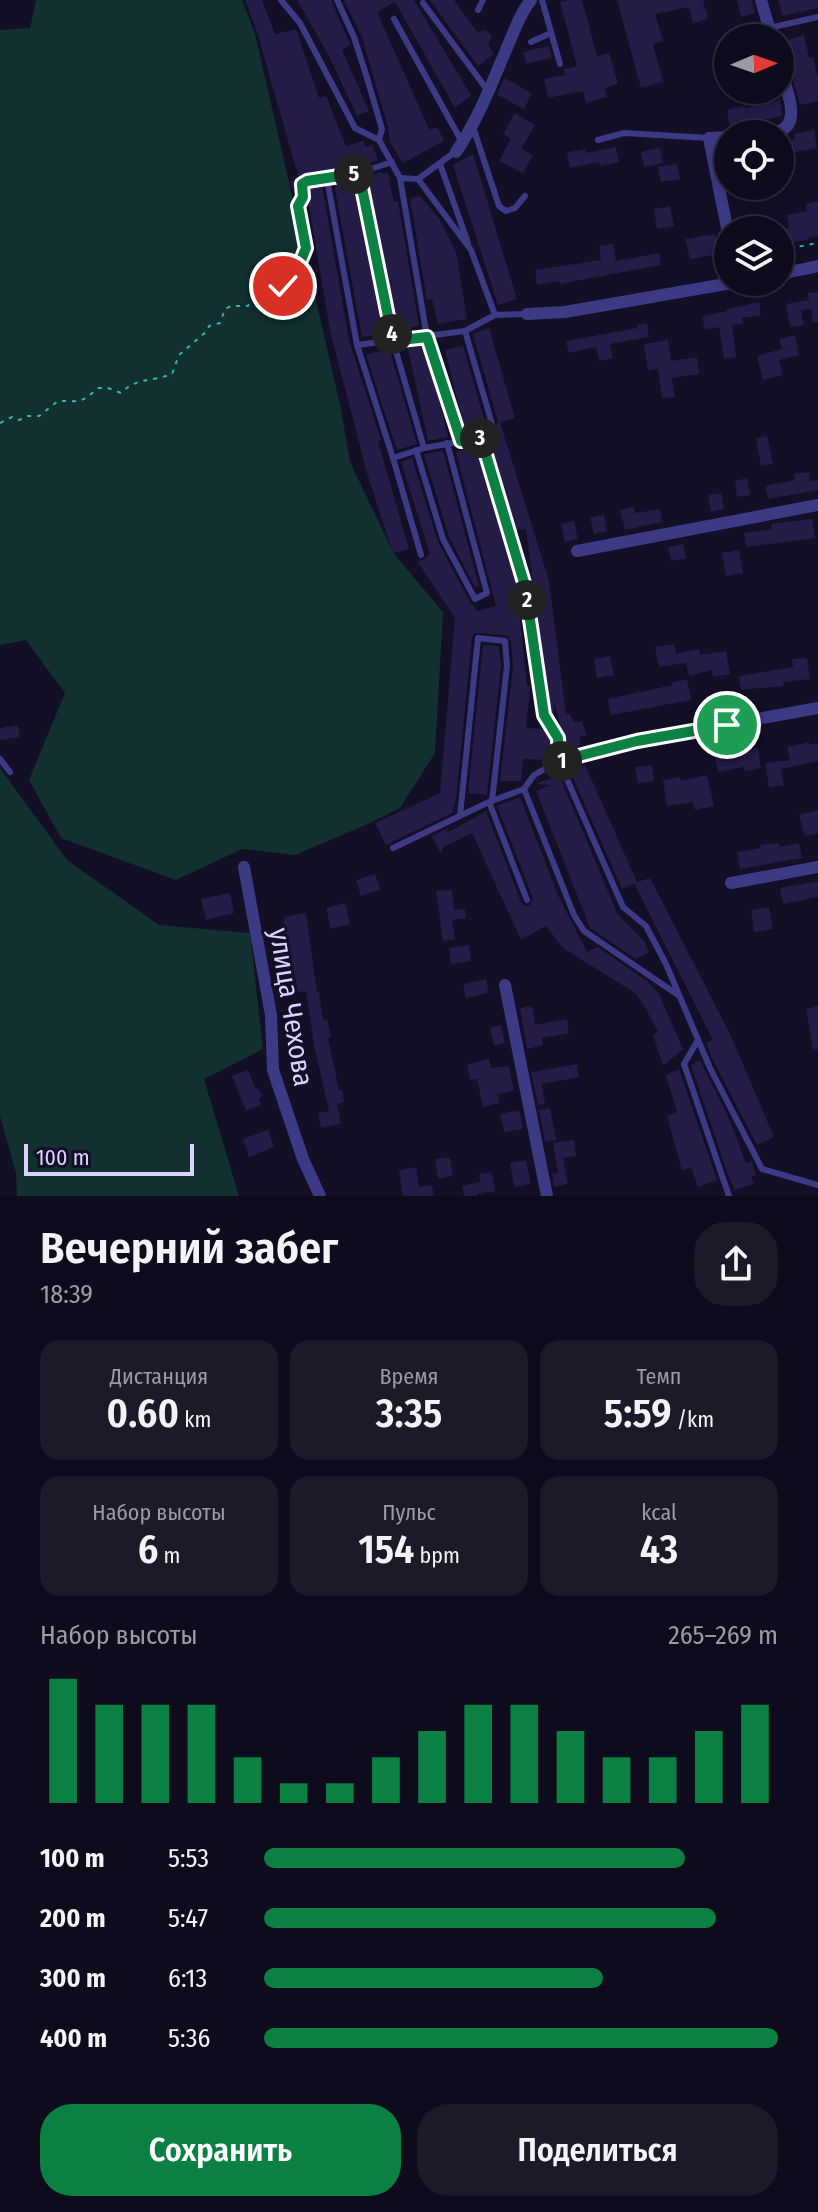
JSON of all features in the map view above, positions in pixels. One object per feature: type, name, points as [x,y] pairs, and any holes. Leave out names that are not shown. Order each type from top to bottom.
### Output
[{"type":"street","points":[[459,147],[473,127],[515,29],[531,0]]},
{"type":"street","points":[[761,0],[768,24]]},
{"type":"street","points":[[714,138],[709,138],[725,216]]},
{"type":"street","points":[[794,271],[818,266]]},
{"type":"street","points":[[527,314],[565,312],[714,286]]},
{"type":"street","points":[[577,551],[818,505]]},
{"type":"street","points":[[637,741],[818,708]]},
{"type":"street","name":"улица Чехова","points":[[244,867],[271,1015],[273,1070],[303,1159],[320,1196]]},
{"type":"street","points":[[731,883],[818,867]]},
{"type":"street","points":[[505,985],[547,1196]]},
{"type":"lane","points":[[281,0],[300,23],[355,128],[379,140],[400,178],[427,337],[461,441]]},
{"type":"lane","points":[[337,0],[354,37],[367,78],[382,129],[379,140]]},
{"type":"lane","points":[[478,10],[483,0]]},
{"type":"lane","points":[[542,0],[560,64]]},
{"type":"lane","points":[[423,3],[488,91]]},
{"type":"lane","points":[[794,25],[818,17]]},
{"type":"lane","points":[[394,19],[459,147],[418,179],[400,178]]},
{"type":"lane","points":[[531,42],[551,33]]},
{"type":"lane","points":[[473,127],[499,206],[506,211],[515,208],[525,196]]},
{"type":"lane","points":[[598,140],[624,133],[709,138]]},
{"type":"lane","points":[[307,181],[359,173],[392,162]]},
{"type":"lane","points":[[440,164],[495,315]]},
{"type":"lane","points":[[359,173],[393,341],[424,448]]},
{"type":"lane","points":[[327,179],[357,345],[421,555]]},
{"type":"lane","points":[[418,179],[471,250]]},
{"type":"lane","points":[[357,345],[465,331],[495,315],[527,314]]},
{"type":"lane","points":[[465,331],[492,424]]},
{"type":"lane","points":[[393,458],[424,448],[481,438],[525,586],[544,715],[558,738],[559,761],[623,907],[646,926],[666,964],[710,1068],[762,1169],[818,1185]]},
{"type":"lane","points":[[416,450],[443,539],[475,599],[487,593],[447,443]]},
{"type":"lane","points":[[460,816],[478,638],[505,641],[507,666],[491,802],[527,900]]},
{"type":"lane","points":[[393,848],[524,789],[534,775],[559,761],[637,741]]},
{"type":"lane","points":[[0,759],[10,772]]},
{"type":"lane","points":[[524,789],[574,915],[584,931],[680,996]]},
{"type":"lane","points":[[698,1040],[684,1064],[729,1196]]},
{"type":"path","points":[[0,423],[12,417],[19,420],[39,416],[58,401],[86,400],[98,388],[121,393],[134,381],[154,380],[172,374],[179,355],[209,326],[220,323],[225,309],[248,306],[254,296],[283,286],[295,275],[306,248],[298,206],[303,197],[302,184],[307,181]]},
{"type":"path","points":[[794,247],[818,243]]},
{"type":"green space","points":[[36,0],[242,0],[255,34],[341,409],[350,462],[394,554],[443,612],[435,753],[400,808],[295,855],[242,849],[176,880],[61,838],[29,780],[65,693],[26,640],[0,645],[0,30],[30,28]]},
{"type":"green space","points":[[0,768],[67,860],[159,925],[250,933],[263,1049],[204,1079],[239,1196],[17,1196],[16,1173],[0,1116]]},
{"type":"building","points":[[245,0],[262,0],[275,34],[296,29],[319,98],[326,96],[346,146],[363,141],[366,147],[372,145],[378,160],[358,167],[306,175],[301,181],[306,187],[322,185],[349,340],[381,440],[378,441],[409,549],[393,553],[367,473],[330,331],[306,188],[293,191],[290,182],[299,179]]},
{"type":"building","points":[[297,0],[331,0],[350,44],[342,50],[369,111],[357,116],[329,56]]},
{"type":"building","points":[[344,0],[414,0],[471,95],[455,108],[395,2],[377,12],[429,129],[438,128],[444,141],[403,163],[390,142],[362,37]]},
{"type":"building","points":[[430,0],[454,0],[477,32],[486,30],[492,37],[488,45],[494,54],[478,66]]},
{"type":"building","points":[[582,0],[597,56],[609,53],[618,84],[605,88],[607,97],[586,103],[583,91],[548,98],[544,79],[565,75],[564,69],[577,66],[560,2]]},
{"type":"building","points":[[617,0],[703,0],[708,19],[693,23],[689,7],[655,14],[663,41],[653,44],[663,82],[641,88]]},
{"type":"building","points":[[737,0],[752,0],[755,13],[741,17]]},
{"type":"building","points":[[778,0],[818,0],[818,8],[783,16]]},
{"type":"building","points":[[804,35],[809,58],[813,57],[818,79],[818,101],[800,105],[794,83],[794,38]]},
{"type":"building","points":[[549,46],[552,58],[526,64],[523,52]]},
{"type":"building","points":[[504,78],[532,93],[524,109],[497,95]]},
{"type":"building","points":[[780,104],[782,116],[763,120],[729,120],[727,110],[745,106],[745,109]]},
{"type":"building","points":[[515,113],[535,125],[521,149],[533,155],[523,173],[499,161],[511,139],[503,134]]},
{"type":"building","points":[[814,130],[817,148],[794,152],[794,134]]},
{"type":"building","points":[[616,147],[619,162],[600,166],[599,162],[570,168],[567,152],[585,149],[586,153]]},
{"type":"building","points":[[660,148],[663,163],[644,167],[641,152]]},
{"type":"building","points":[[473,154],[517,299],[498,305],[453,165]]},
{"type":"building","points":[[677,164],[680,179],[661,182],[658,167]]},
{"type":"building","points":[[388,173],[394,202],[398,201],[419,326],[397,330],[366,177]]},
{"type":"building","points":[[354,180],[385,333],[362,337],[334,183]]},
{"type":"building","points":[[420,196],[440,220],[456,252],[467,319],[438,324],[432,299],[427,300],[410,198]]},
{"type":"building","points":[[818,201],[818,236],[794,242],[794,216],[787,215],[807,211],[806,204]]},
{"type":"building","points":[[670,206],[674,226],[657,229],[654,209]]},
{"type":"building","points":[[714,234],[714,255],[690,259],[685,239]]},
{"type":"building","points":[[613,244],[616,261],[659,253],[661,265],[560,284],[559,281],[537,285],[535,270],[601,260],[599,246]]},
{"type":"building","points":[[818,292],[818,322],[813,323],[811,309],[801,310],[804,325],[790,327],[786,304],[809,300],[808,293]]},
{"type":"building","points":[[759,302],[761,315],[742,318],[743,323],[732,325],[736,357],[724,359],[719,327],[705,330],[702,316]]},
{"type":"building","points":[[647,323],[649,337],[610,344],[613,358],[599,361],[596,347],[569,353],[566,341],[637,328],[637,325]]},
{"type":"building","points":[[489,328],[515,418],[500,422],[549,581],[566,714],[570,714],[574,722],[582,722],[587,735],[579,737],[581,745],[577,746],[578,750],[568,752],[554,703],[553,716],[550,713],[526,529],[515,530],[486,434],[466,435],[445,350],[463,346],[486,426],[494,429],[498,422],[473,334]]},
{"type":"building","points":[[795,335],[799,355],[779,360],[783,375],[763,380],[757,356],[782,349],[779,339]]},
{"type":"building","points":[[668,340],[671,361],[697,357],[699,374],[672,378],[675,397],[662,398],[658,369],[648,371],[644,344]]},
{"type":"building","points":[[422,343],[448,437],[428,441],[407,345]]},
{"type":"building","points":[[389,348],[417,444],[397,450],[366,355]]},
{"type":"building","points":[[767,436],[773,464],[761,466],[756,438]]},
{"type":"building","points":[[477,445],[515,572],[527,685],[530,686],[526,728],[545,729],[551,738],[549,760],[523,759],[521,781],[500,781],[513,667],[511,641],[506,635],[475,633],[472,637],[456,800],[452,813],[386,845],[375,823],[440,793],[455,618],[417,561],[430,554],[401,462],[412,458],[438,542],[477,611],[496,606],[456,452]]},
{"type":"building","points":[[443,451],[479,586],[475,587],[449,537],[424,454]]},
{"type":"building","points":[[809,472],[810,481],[818,480],[818,490],[768,499],[765,486],[795,480],[794,474]]},
{"type":"building","points":[[747,478],[750,495],[737,497],[735,481]]},
{"type":"building","points":[[721,493],[724,509],[711,512],[708,495]]},
{"type":"building","points":[[634,507],[635,513],[660,509],[662,522],[625,530],[620,510]]},
{"type":"building","points":[[604,515],[607,531],[594,534],[590,518]]},
{"type":"building","points":[[812,519],[815,538],[746,547],[744,533],[772,529],[771,524]]},
{"type":"building","points":[[574,521],[578,539],[565,542],[561,524]]},
{"type":"building","points":[[683,544],[686,558],[671,561],[668,547]]},
{"type":"building","points":[[739,550],[743,573],[726,576],[722,553]]},
{"type":"building","points":[[674,644],[676,654],[699,649],[700,655],[726,651],[730,674],[713,677],[712,670],[689,676],[686,663],[659,667],[655,647]]},
{"type":"building","points":[[483,645],[499,646],[501,666],[487,795],[468,793]]},
{"type":"building","points":[[610,656],[614,675],[597,678],[594,659]]},
{"type":"building","points":[[807,658],[810,679],[783,682],[784,686],[741,690],[739,676],[793,667],[792,659]]},
{"type":"building","points":[[687,679],[691,700],[611,715],[608,699]]},
{"type":"building","points":[[18,725],[20,737],[0,740],[0,728]]},
{"type":"building","points":[[809,742],[810,745],[818,743],[818,761],[781,769],[784,785],[769,787],[765,763],[790,760],[787,747]]},
{"type":"building","points":[[758,748],[761,768],[745,771],[744,767],[718,772],[714,753]]},
{"type":"building","points":[[585,765],[637,882],[622,889],[570,771]]},
{"type":"building","points":[[652,765],[654,781],[638,783],[635,767]]},
{"type":"building","points":[[559,775],[618,915],[644,941],[649,952],[636,959],[590,928],[536,791],[550,785],[536,784]]},
{"type":"building","points":[[707,775],[714,806],[695,810],[693,802],[667,806],[663,780],[680,777],[681,781]]},
{"type":"building","points":[[520,797],[558,895],[587,952],[598,947],[648,982],[659,994],[683,1049],[663,1066],[653,1035],[658,1032],[635,993],[563,948],[546,926],[521,940],[472,833],[443,847],[441,854],[432,836],[448,828],[447,833],[486,811],[521,902],[525,906],[530,905],[533,898],[497,806]]},
{"type":"building","points":[[818,810],[818,833],[805,836],[799,815]]},
{"type":"building","points":[[779,843],[779,847],[799,843],[802,858],[740,869],[737,852]]},
{"type":"building","points":[[375,874],[380,890],[361,896],[356,880]]},
{"type":"building","points":[[650,878],[730,1034],[774,1137],[757,1145],[711,1056],[706,1043],[713,1040],[634,883]]},
{"type":"building","points":[[818,881],[818,897],[783,904],[780,888]]},
{"type":"building","points":[[452,890],[454,910],[465,909],[466,918],[452,920],[455,939],[443,941],[436,891]]},
{"type":"building","points":[[230,893],[234,913],[206,920],[201,899]]},
{"type":"building","points":[[345,903],[350,924],[331,929],[326,908]]},
{"type":"building","points":[[769,907],[773,929],[754,932],[751,910]]},
{"type":"building","points":[[306,913],[317,992],[323,1020],[327,1019],[331,1038],[328,1038],[344,1102],[337,1104],[341,1124],[321,1128],[318,1113],[329,1111],[306,991],[298,992],[283,917]]},
{"type":"building","points":[[469,945],[471,961],[451,964],[449,948]]},
{"type":"building","points":[[486,979],[489,993],[466,998],[463,984]]},
{"type":"building","points":[[532,1006],[535,1025],[567,1019],[569,1033],[542,1038],[543,1045],[527,1049],[520,1008]]},
{"type":"building","points":[[818,1006],[818,1049],[813,1049],[806,1009]]},
{"type":"building","points":[[501,1025],[505,1043],[494,1046],[490,1028]]},
{"type":"building","points":[[489,1059],[491,1068],[509,1066],[514,1091],[497,1094],[499,1103],[483,1107],[477,1079],[470,1080],[467,1064]]},
{"type":"building","points":[[700,1060],[728,1116],[746,1163],[752,1162],[756,1175],[751,1177],[754,1184],[735,1190],[728,1175],[691,1065]]},
{"type":"building","points":[[577,1064],[579,1077],[542,1084],[545,1104],[538,1105],[531,1072]]},
{"type":"building","points":[[679,1069],[717,1180],[698,1187],[691,1167],[682,1171],[667,1116],[677,1112],[666,1075]]},
{"type":"building","points":[[248,1070],[262,1096],[259,1099],[261,1105],[246,1111],[232,1076]]},
{"type":"building","points":[[550,1108],[556,1140],[545,1142],[539,1110]]},
{"type":"building","points":[[519,1110],[523,1129],[504,1132],[500,1114]]},
{"type":"building","points":[[268,1130],[274,1147],[249,1157],[243,1139]]},
{"type":"building","points":[[574,1140],[576,1156],[563,1158],[568,1184],[554,1187],[552,1174],[558,1173],[553,1143]]},
{"type":"building","points":[[450,1157],[453,1176],[438,1179],[435,1159]]},
{"type":"building","points":[[526,1160],[531,1184],[514,1187],[510,1163]]},
{"type":"building","points":[[416,1167],[419,1187],[432,1185],[434,1196],[403,1196],[399,1170]]},
{"type":"building","points":[[492,1172],[495,1191],[464,1196],[462,1186],[480,1182],[479,1174]]},
{"type":"route","points":[[283,286],[295,275],[306,248],[298,206],[303,197],[302,184],[359,173],[393,341],[427,337],[461,441],[481,438],[525,586],[544,715],[558,738],[559,761],[637,741],[727,725]]}]
